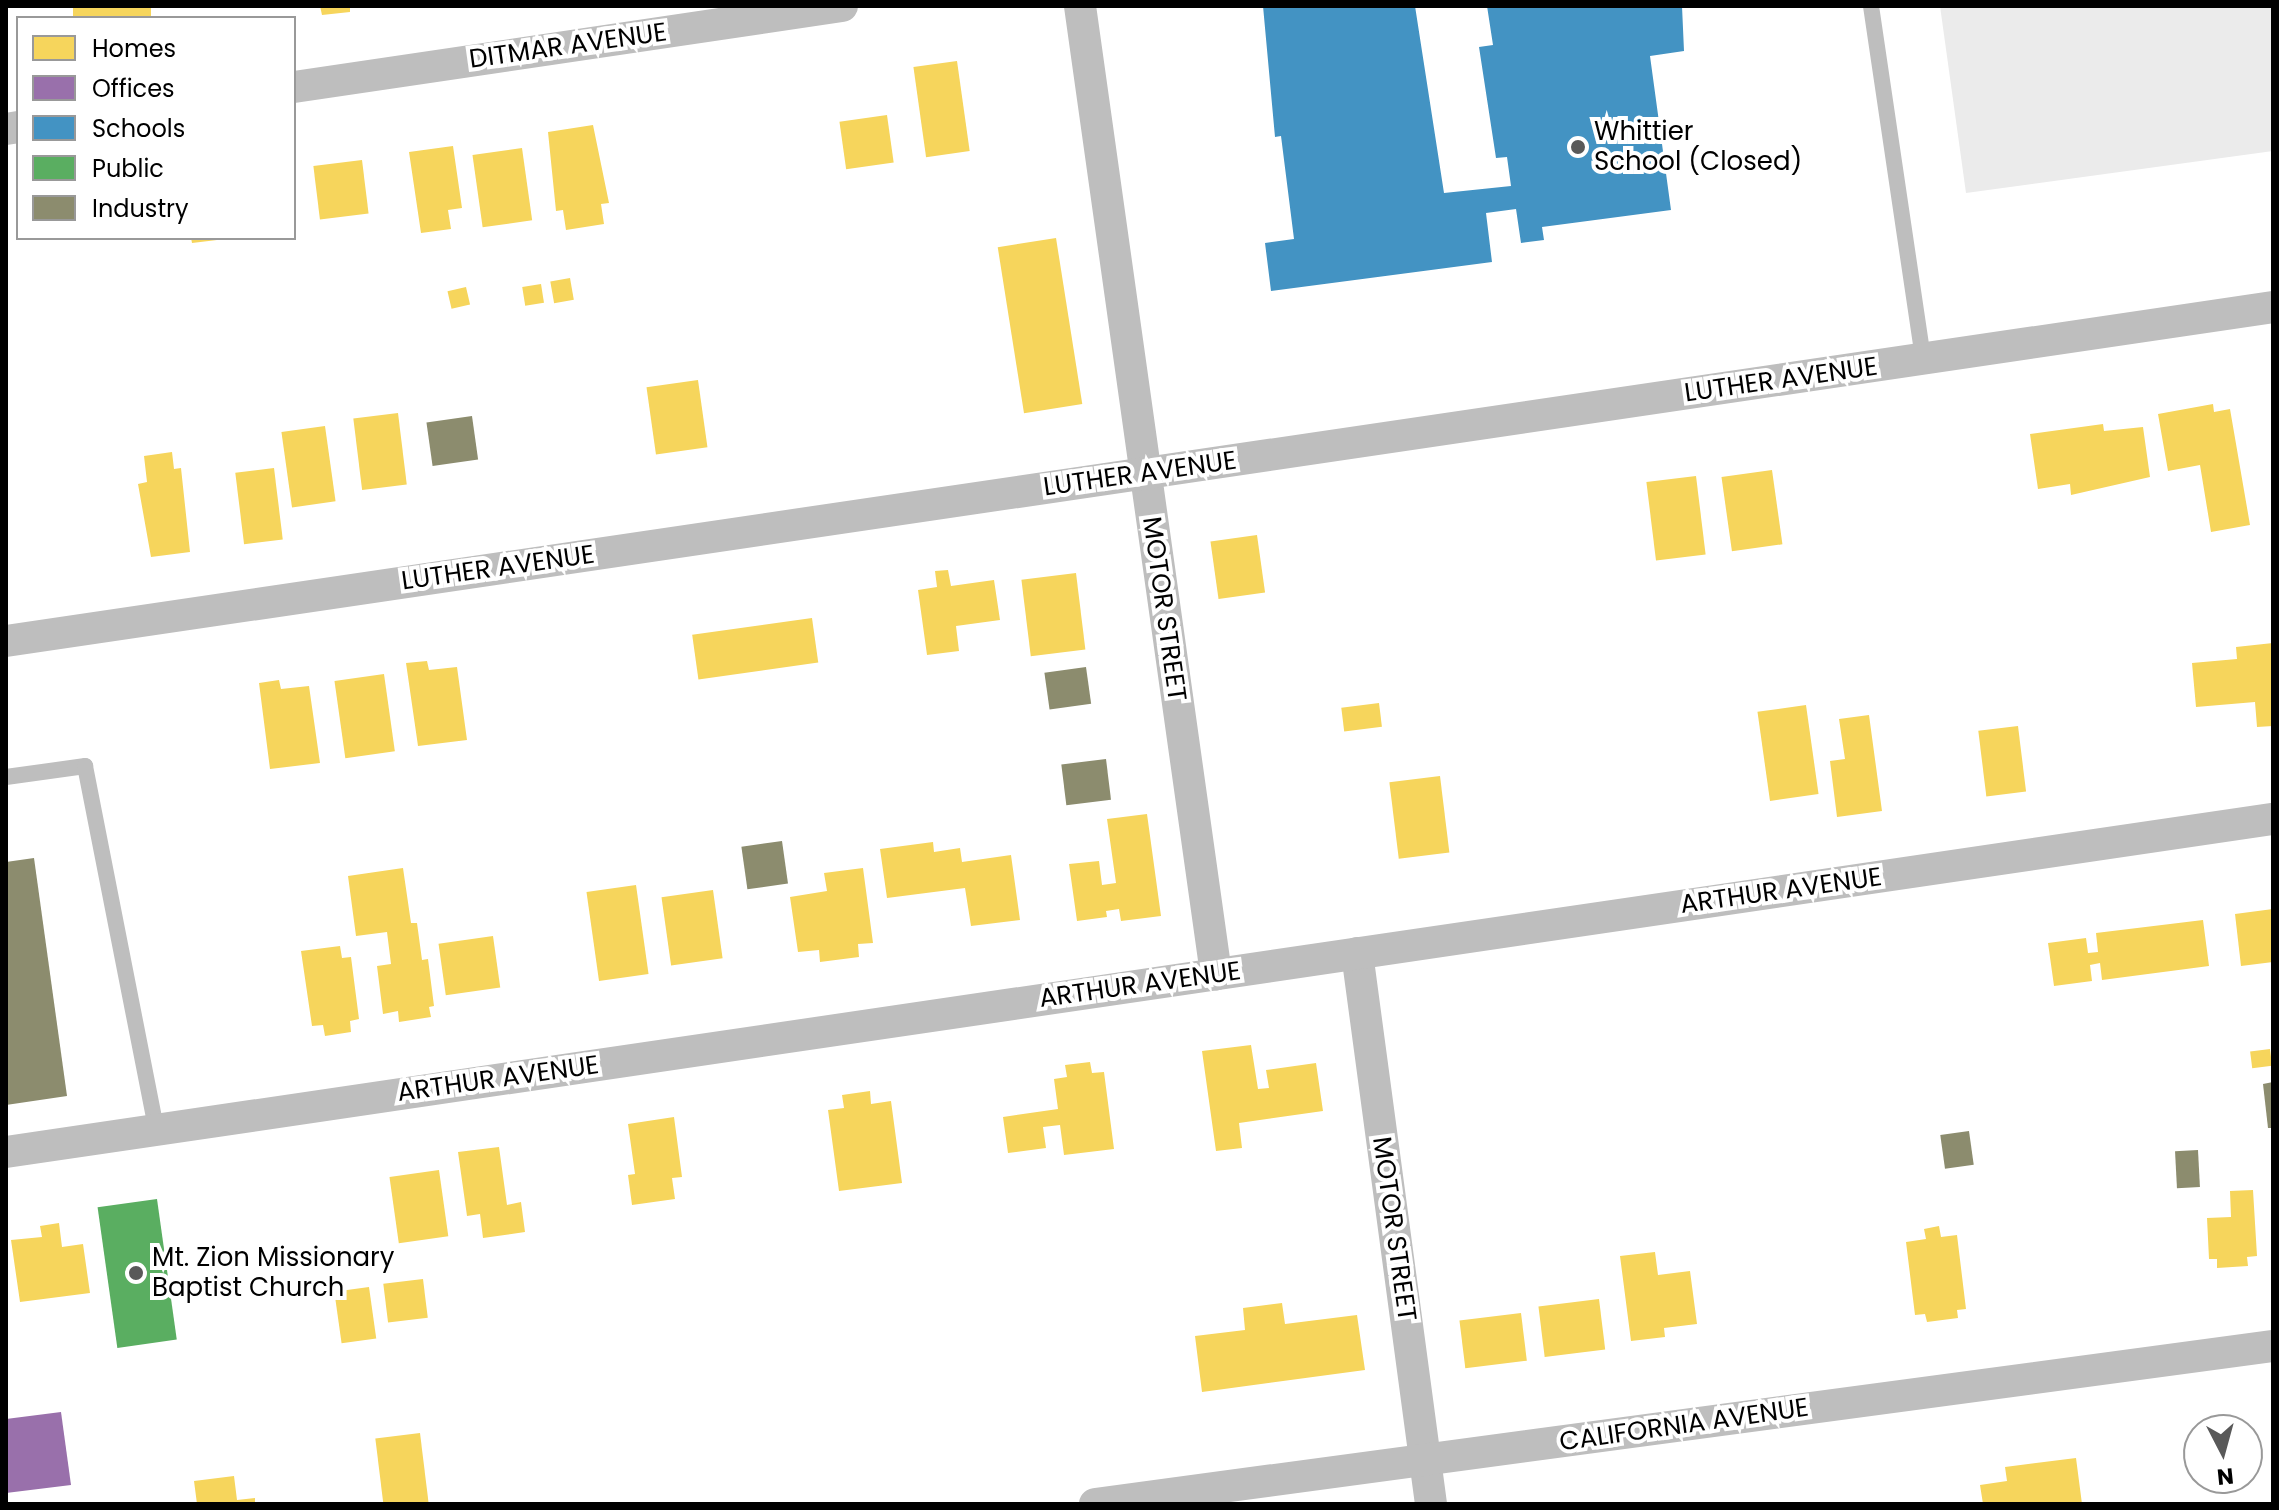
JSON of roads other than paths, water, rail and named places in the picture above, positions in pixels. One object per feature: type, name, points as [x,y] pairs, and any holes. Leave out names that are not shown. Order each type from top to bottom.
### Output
[{"type":"street","name":"DITMAR AVENUE","points":[[296,87],[842,6]]},
{"type":"street","name":"MOTOR STREET","points":[[1080,6],[1216,974]]},
{"type":"street","name":"LUTHER AVENUE","points":[[6,641],[2273,307]]},
{"type":"street","name":"ARTHUR AVENUE","points":[[6,1152],[2273,819]]},
{"type":"street","name":"MOTOR STREET","points":[[1357,953],[1431,1504]]},
{"type":"street","name":"CALIFORNIA AVENUE","points":[[1095,1504],[2273,1346]]},
{"type":"lane","points":[[1871,6],[1923,359]]},
{"type":"lane","points":[[6,777],[85,766],[156,1129]]},
{"type":"place","name":"Whittier School (Closed)","points":[[1578,147]]},
{"type":"place","name":"Mt. Zion Missionary Baptist Church","points":[[136,1273]]}]
